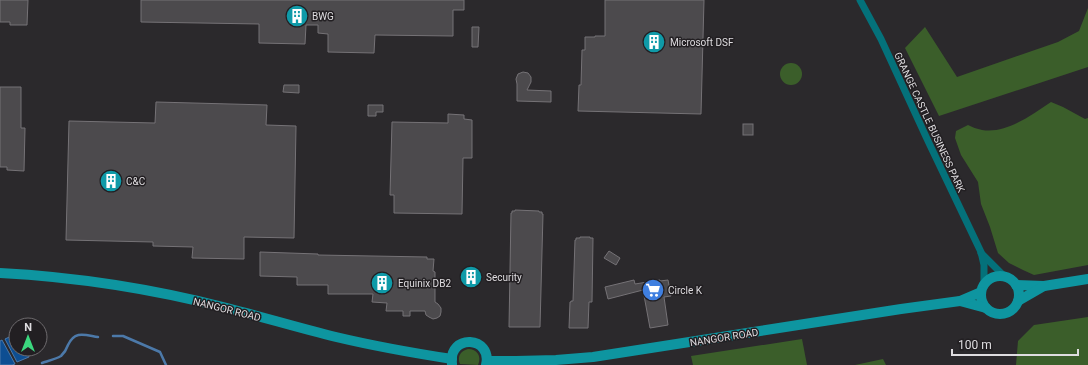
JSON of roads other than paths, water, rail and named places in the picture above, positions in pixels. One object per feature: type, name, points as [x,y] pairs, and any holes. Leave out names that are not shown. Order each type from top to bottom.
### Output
[{"type":"main road","name":"NANGOR ROAD","points":[[0,273],[86,280],[142,289],[228,308],[335,337],[452,362],[455,348],[464,342],[470,342],[475,343],[484,350],[486,355],[486,363],[593,357],[960,301],[983,289],[988,280],[993,277],[1004,276]]},
{"type":"main road","points":[[1004,276],[1013,281],[1016,286],[1018,291],[1018,301]]},
{"type":"main road","name":"NANGOR ROAD","points":[[1016,286],[1044,286],[1088,279]]},
{"type":"main road","name":"NANGOR ROAD","points":[[960,301],[986,308],[994,313],[1008,312],[1018,301],[1044,286]]},
{"type":"main road","points":[[983,289],[982,300],[986,308]]},
{"type":"street","name":"GRANGE CASTLE BUSINESS PARK","points":[[860,0],[881,39],[981,252],[984,264],[983,289]]},
{"type":"street","name":"GRANGE CASTLE BUSINESS PARK","points":[[981,252],[1004,276]]},
{"type":"water","points":[[8,338],[8,345],[5,339]]},
{"type":"water","points":[[2,340],[8,351],[8,357],[11,357],[15,364],[0,365],[0,341]]},
{"type":"water","points":[[14,357],[29,357],[17,362]]},
{"type":"waterway","points":[[42,363],[61,356],[71,340],[77,335],[98,337]]},
{"type":"waterway","points":[[113,336],[123,336],[160,352],[166,365]]},
{"type":"place","name":"BWG","points":[[297,16]]},
{"type":"place","name":"Microsoft DSF","points":[[654,42]]},
{"type":"place","name":"C&C","points":[[111,181]]},
{"type":"place","name":"Security","points":[[471,277]]},
{"type":"place","name":"Equinix DB2","points":[[382,283]]},
{"type":"place","name":"Circle K","points":[[653,290]]}]
